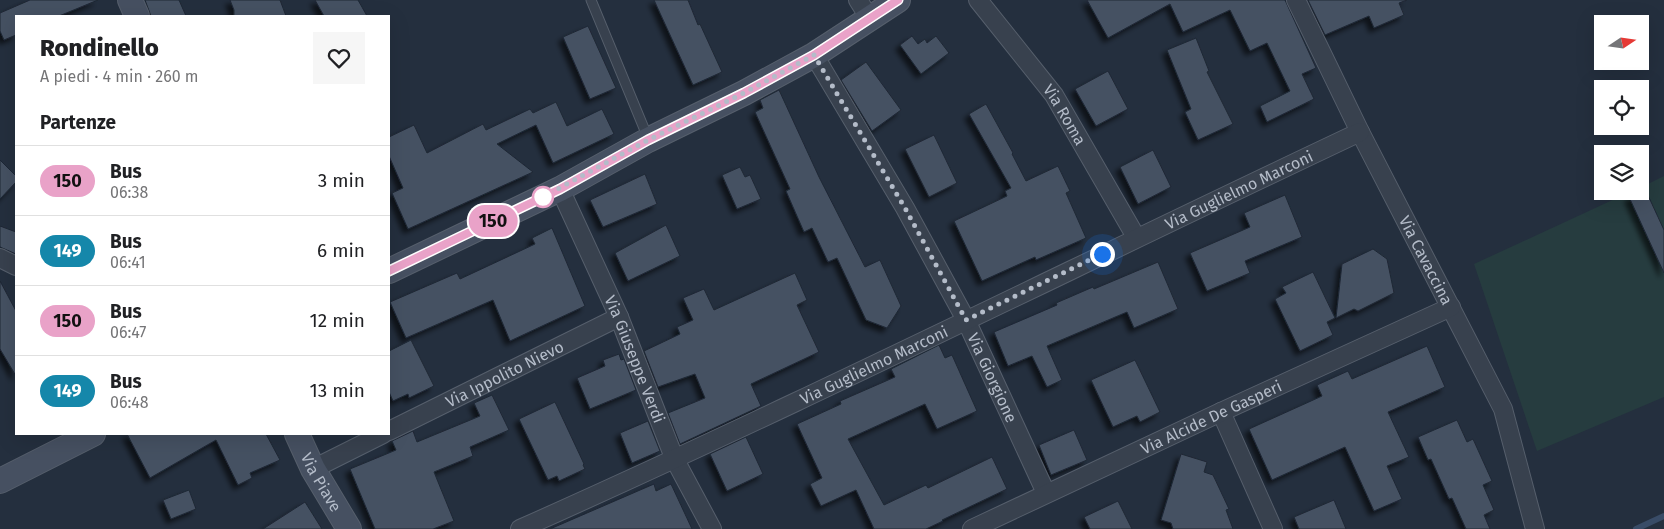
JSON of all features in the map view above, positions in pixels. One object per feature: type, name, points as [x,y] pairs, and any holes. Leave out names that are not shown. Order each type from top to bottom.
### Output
[{"type":"main road","points":[[130,0],[137,15]]},
{"type":"main road","points":[[390,271],[560,189],[648,140],[744,93],[814,55],[864,9],[898,0]]},
{"type":"main road","points":[[0,481],[91,435]]},
{"type":"main road","name":"Via Piave","points":[[297,435],[313,468],[349,529]]},
{"type":"street","name":"Via Roma","points":[[978,0],[1054,96],[1136,237]]},
{"type":"street","name":"Via Cavaccina","points":[[1296,0],[1360,132],[1503,409],[1535,529]]},
{"type":"street","name":"Via Giorgione","points":[[814,55],[905,208],[966,320],[1046,493]]},
{"type":"street","name":"Via Guglielmo Marconi","points":[[520,529],[675,460],[1136,237],[1360,132]]},
{"type":"street","name":"Via Giuseppe Verdi","points":[[560,189],[619,317],[675,460],[712,529]]},
{"type":"street","points":[[0,258],[15,266]]},
{"type":"street","name":"Via Alcide De Gasperi","points":[[972,529],[1221,412],[1451,308]]},
{"type":"street","name":"Via Ippolito Nievo","points":[[390,431],[619,317]]},
{"type":"street","points":[[1221,412],[1273,529]]},
{"type":"street","points":[[313,468],[381,435]]},
{"type":"lane","points":[[591,0],[648,140]]},
{"type":"green space","points":[[1664,176],[1664,397],[1537,451],[1474,264],[1613,200],[1649,200],[1649,184]]},
{"type":"building","points":[[30,0],[98,0],[61,15],[15,15],[15,35],[4,40],[0,31],[0,13]]},
{"type":"building","points":[[145,0],[179,0],[186,15],[151,15]]},
{"type":"building","points":[[230,0],[280,0],[286,15],[234,15]]},
{"type":"building","points":[[315,0],[358,0],[366,15],[323,15]]},
{"type":"building","points":[[654,0],[688,0],[698,25],[700,24],[722,72],[693,85]]},
{"type":"building","points":[[1087,0],[1285,0],[1316,68],[1302,74],[1314,99],[1267,122],[1260,106],[1290,91],[1267,43],[1250,51],[1230,10],[1183,32],[1170,4],[1108,38]]},
{"type":"building","points":[[1308,0],[1407,0],[1399,3],[1404,15],[1374,28],[1369,16],[1325,35]]},
{"type":"building","points":[[588,26],[616,88],[590,99],[563,37]]},
{"type":"building","points":[[912,36],[918,44],[925,39],[927,43],[936,36],[949,53],[921,74],[900,45]]},
{"type":"building","points":[[1196,38],[1209,71],[1207,72],[1233,124],[1198,140],[1185,112],[1191,109],[1167,50]]},
{"type":"building","points":[[866,62],[901,110],[872,131],[841,80]]},
{"type":"building","points":[[1108,71],[1128,109],[1096,126],[1075,89]]},
{"type":"building","points":[[779,90],[819,177],[865,267],[880,260],[901,306],[887,328],[866,320],[837,258],[828,262],[812,228],[804,232],[786,191],[790,189],[755,112],[763,108],[760,100]]},
{"type":"building","points":[[556,102],[567,126],[602,109],[614,134],[553,163],[536,125],[497,144],[533,172],[408,229],[392,193],[403,188],[390,158],[390,137],[414,125],[427,153],[483,124],[486,130],[530,109],[533,113]]},
{"type":"building","points":[[986,104],[1026,181],[1058,166],[1070,191],[1066,193],[1086,238],[1036,260],[1035,257],[982,281],[954,221],[1007,196],[1005,191],[1011,188],[969,114]]},
{"type":"building","points":[[934,135],[957,183],[929,197],[905,149]]},
{"type":"building","points":[[1153,150],[1171,187],[1138,204],[1120,167]]},
{"type":"building","points":[[0,160],[15,175],[15,183],[0,199]]},
{"type":"building","points":[[740,167],[745,177],[750,175],[761,199],[737,209],[722,175]]},
{"type":"building","points":[[645,174],[657,204],[603,227],[590,200]]},
{"type":"building","points":[[1285,195],[1302,237],[1245,261],[1250,273],[1207,291],[1190,253],[1250,227],[1244,213]]},
{"type":"building","points":[[1649,198],[1664,230],[1664,273],[1630,200],[1649,200]]},
{"type":"building","points":[[666,225],[680,256],[628,281],[615,253]]},
{"type":"building","points":[[0,226],[15,232],[15,254],[0,247]]},
{"type":"building","points":[[552,228],[585,306],[510,341],[493,300],[406,338],[390,302],[457,273],[460,279],[535,244],[532,238]]},
{"type":"building","points":[[1373,249],[1387,259],[1394,293],[1358,311],[1354,309],[1336,318],[1342,264]]},
{"type":"building","points":[[1158,262],[1178,309],[1134,328],[1127,312],[1047,346],[1062,380],[1047,387],[1032,356],[1008,366],[994,332],[1093,287],[1094,289]]},
{"type":"building","points":[[1313,272],[1335,318],[1327,322],[1333,335],[1300,351],[1275,299],[1286,293],[1282,287]]},
{"type":"building","points":[[795,273],[807,300],[797,305],[819,352],[751,384],[761,406],[680,444],[668,413],[705,398],[695,374],[658,387],[644,351],[680,334],[677,327],[693,320],[683,298],[704,289],[714,310]]},
{"type":"building","points":[[0,281],[15,309],[15,374],[0,349]]},
{"type":"building","points":[[411,340],[434,386],[409,398],[408,394],[393,401],[390,394],[390,350]]},
{"type":"building","points":[[939,345],[945,358],[952,355],[977,411],[937,429],[925,404],[848,439],[884,505],[926,485],[928,488],[992,457],[1007,489],[926,529],[874,529],[856,490],[821,506],[810,484],[822,478],[797,424],[841,404],[840,401],[895,377],[891,369]]},
{"type":"building","points":[[1427,346],[1445,387],[1388,412],[1409,457],[1387,466],[1402,499],[1374,511],[1345,447],[1272,480],[1249,429],[1322,396],[1317,385],[1348,371],[1352,379]]},
{"type":"building","points":[[619,354],[621,360],[624,359],[636,390],[590,409],[577,378],[605,366],[603,360]]},
{"type":"building","points":[[1135,360],[1160,412],[1140,422],[1137,416],[1113,427],[1091,380]]},
{"type":"building","points":[[492,395],[509,430],[470,447],[473,456],[434,472],[454,521],[433,529],[375,529],[350,469],[396,450],[392,441],[413,431],[417,442],[480,416],[474,403]]},
{"type":"building","points":[[555,402],[585,469],[559,481],[557,476],[548,480],[519,419]]},
{"type":"building","points":[[1457,420],[1467,442],[1473,439],[1492,481],[1483,485],[1494,510],[1484,515],[1490,529],[1466,529],[1452,498],[1449,499],[1431,459],[1428,460],[1418,437]]},
{"type":"building","points":[[648,421],[660,451],[632,463],[620,433]]},
{"type":"building","points":[[1074,430],[1087,460],[1051,475],[1039,445]]},
{"type":"building","points":[[128,435],[267,435],[280,460],[250,473],[252,478],[238,485],[216,440],[150,478]]},
{"type":"building","points":[[746,437],[763,474],[727,491],[710,454]]},
{"type":"building","points":[[1181,454],[1207,462],[1204,472],[1213,475],[1229,509],[1226,510],[1233,529],[1173,529],[1171,523],[1161,520]]},
{"type":"building","points":[[654,484],[656,491],[671,484],[692,529],[550,529]]},
{"type":"building","points":[[189,490],[196,509],[171,519],[163,500]]},
{"type":"building","points":[[1334,500],[1346,529],[1299,529],[1294,517]]},
{"type":"building","points":[[1118,501],[1132,529],[1090,529],[1084,517]]},
{"type":"building","points":[[305,502],[322,529],[263,529]]},
{"type":"waterway","points":[[1636,529],[1664,516]]},
{"type":"bus line","name":"150","points":[[390,270],[560,189],[648,140],[744,93],[814,55],[898,0]]},
{"type":"route","points":[[543,197],[648,140],[744,93],[814,55],[905,208],[966,320],[1102,254]]}]
